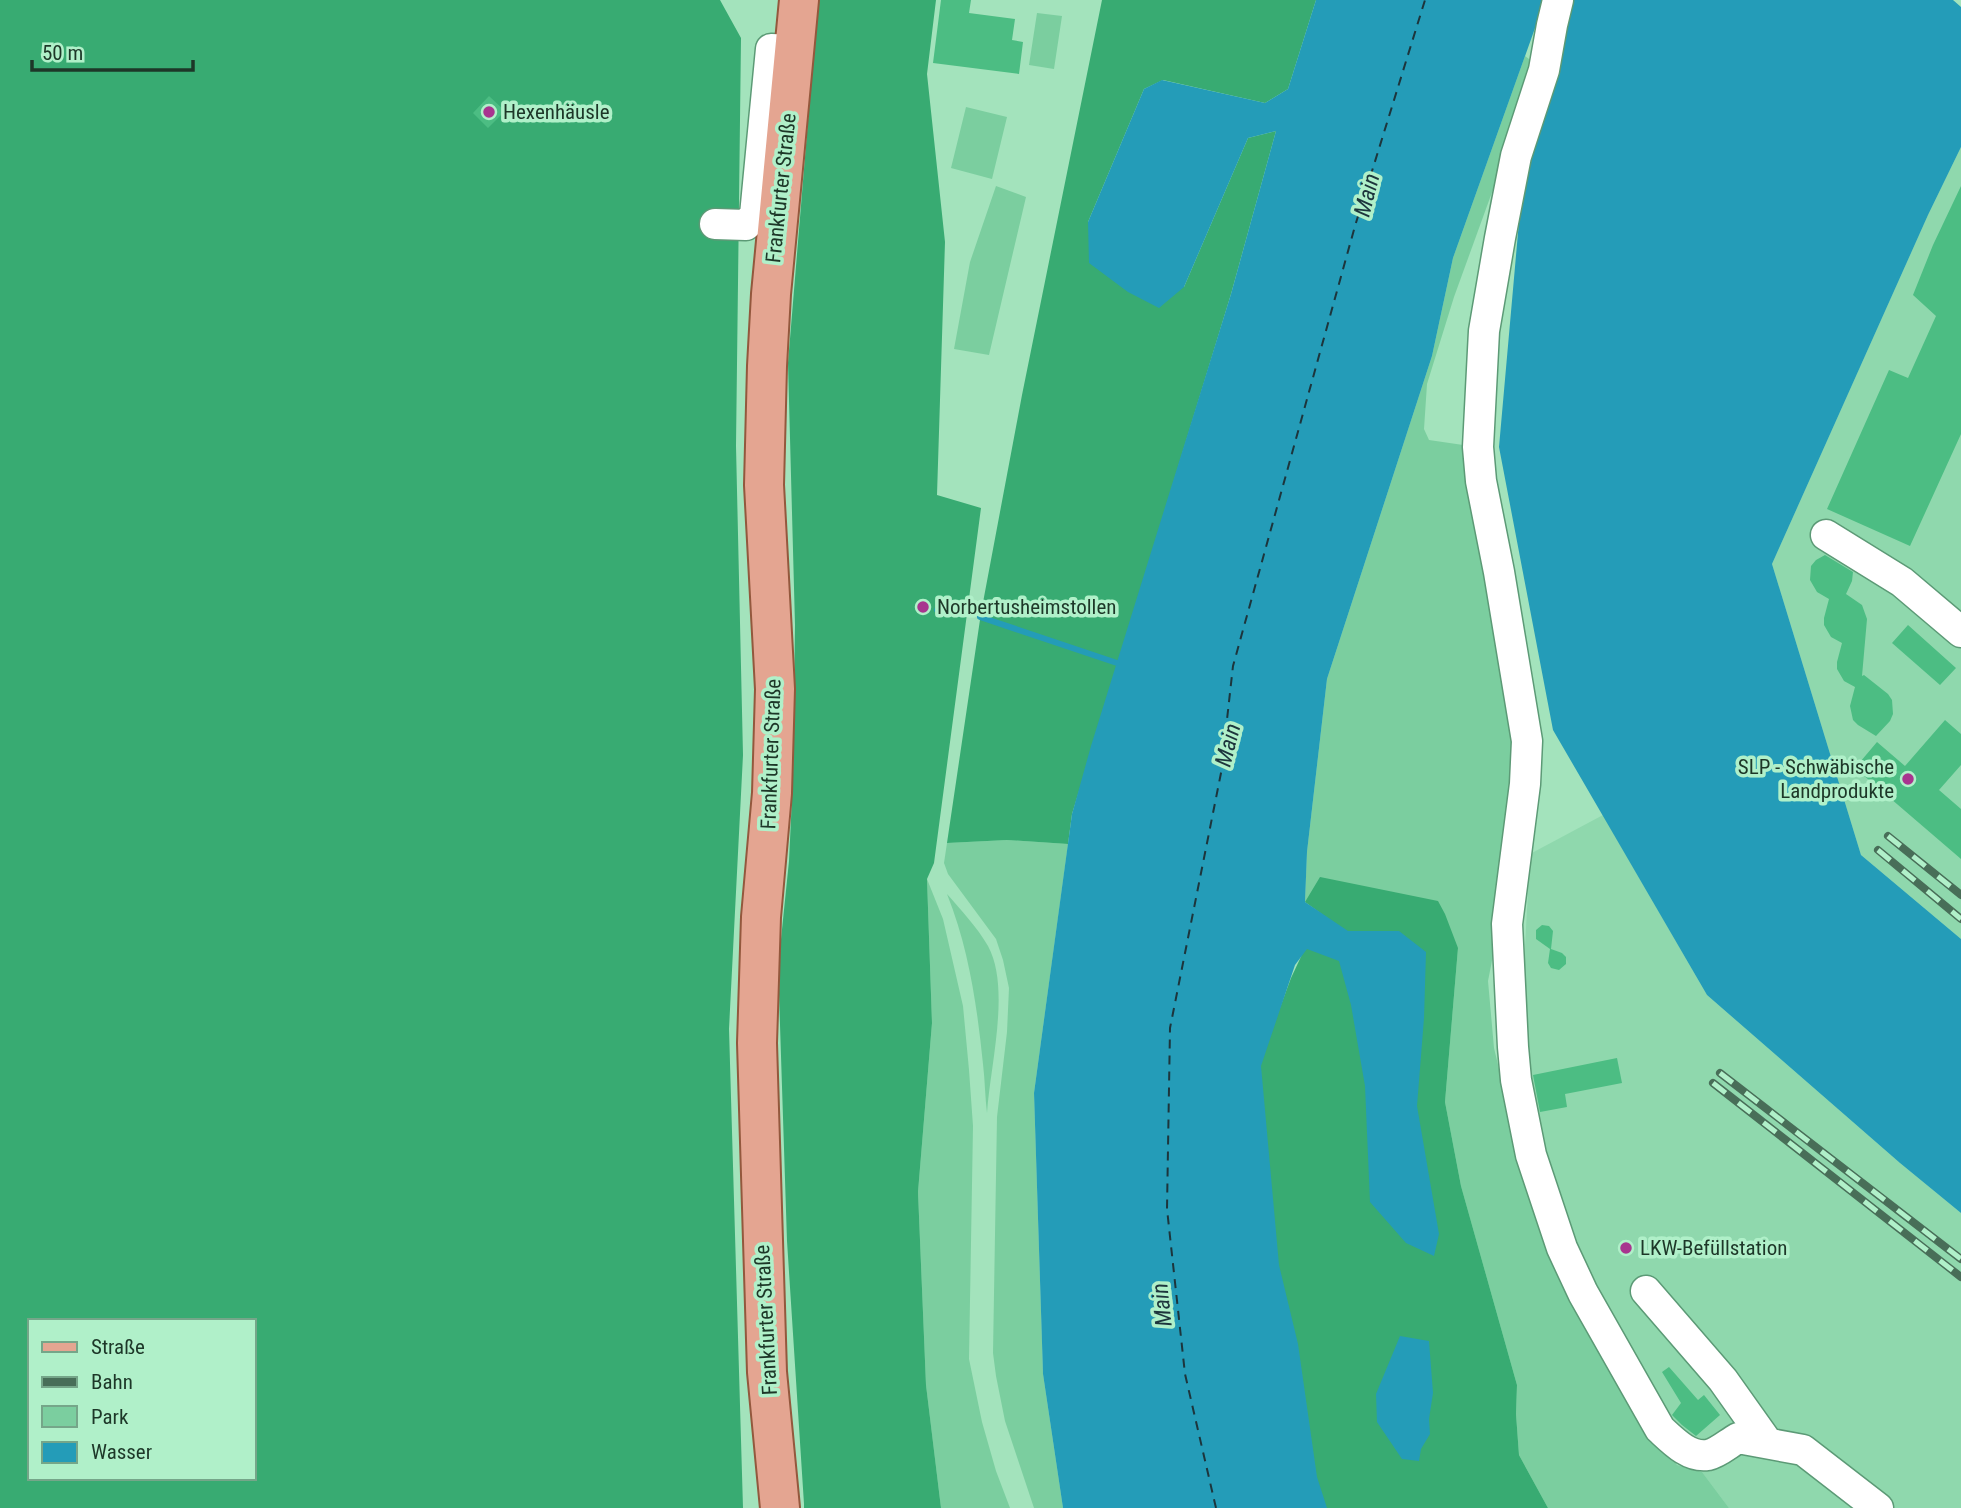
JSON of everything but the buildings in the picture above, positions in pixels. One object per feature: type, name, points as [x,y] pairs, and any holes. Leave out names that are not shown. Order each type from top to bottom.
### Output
[{"type":"main road","name":"Frankfurter Straße","points":[[780,1508],[767,1372],[757,1043],[761,917],[772,793],[775,689],[764,485],[766,366],[771,294],[799,0]]},
{"type":"street","points":[[1558,0],[1544,70],[1516,156],[1500,238],[1484,331],[1478,446],[1480,481],[1499,572],[1527,741],[1525,784],[1507,924],[1516,1080],[1531,1155],[1562,1248],[1583,1293],[1660,1429],[1693,1455],[1709,1455],[1738,1438],[1803,1450],[1878,1508]]},
{"type":"street","points":[[715,224],[747,225],[755,215],[771,49],[795,51]]},
{"type":"street","points":[[1826,535],[1902,582],[1961,632]]},
{"type":"street","points":[[1646,1291],[1723,1380],[1767,1442]]},
{"type":"shaded area","points":[[0,0],[720,0],[741,38],[736,446],[743,755],[729,1029],[743,1508],[0,1508]]},
{"type":"shaded area","points":[[818,0],[936,0],[927,74],[945,242],[937,495],[981,508],[934,863],[927,879],[932,1023],[918,1192],[926,1385],[941,1508],[804,1508],[787,1241],[779,994],[793,777],[795,625],[788,363]]},
{"type":"shaded area","points":[[1102,0],[1316,0],[1288,89],[1265,103],[1163,80],[1144,89],[1088,222],[1184,287],[1248,138],[1276,131],[1231,294],[1072,814],[1068,844],[1007,840],[947,843],[981,613]]},
{"type":"shaded area","points":[[1961,147],[1961,939],[1861,855],[1772,564]]},
{"type":"shaded area","points":[[1603,815],[1707,995],[1961,1213],[1961,1508],[1729,1508],[1662,1419],[1573,1252],[1519,1059],[1530,854]]},
{"type":"shaded area","points":[[1320,877],[1438,901],[1458,948],[1445,1102],[1461,1186],[1517,1385],[1519,1455],[1548,1508],[1325,1508],[1315,1477],[1277,1266],[1258,1067],[1291,978],[1306,946],[1348,933],[1305,902]]},
{"type":"green space","points":[[1037,13],[1062,16],[1054,69],[1029,65]]},
{"type":"green space","points":[[1525,56],[1529,59],[1529,69],[1495,184],[1454,297],[1427,384],[1424,429],[1429,440],[1470,446],[1519,748],[1499,925],[1488,981],[1494,1048],[1534,1214],[1561,1284],[1609,1366],[1677,1465],[1702,1472],[1729,1508],[1548,1508],[1519,1455],[1517,1385],[1461,1186],[1445,1102],[1458,948],[1305,902],[1307,852],[1327,679],[1432,356],[1453,258]]},
{"type":"green space","points":[[966,107],[1007,117],[992,179],[951,168]]},
{"type":"green space","points":[[996,186],[1026,197],[989,355],[954,349],[970,262]]},
{"type":"green space","points":[[1007,840],[1068,844],[1034,1093],[1043,1374],[1063,1508],[1034,1508],[1005,1421],[996,1376],[993,1353],[997,1117],[1009,988],[996,939],[948,874],[944,863],[947,843]]},
{"type":"green space","points":[[927,879],[943,919],[963,1006],[969,1070],[973,1126],[969,1359],[982,1422],[1010,1508],[941,1508],[926,1385],[918,1192],[932,1023]]},
{"type":"green space","points":[[947,894],[984,939],[995,963],[999,1005],[987,1113],[975,999],[961,936]]},
{"type":"water","name":"Main","points":[[1316,0],[1545,0],[1453,258],[1432,356],[1327,679],[1307,852],[1305,902],[1348,931],[1399,931],[1426,952],[1417,1106],[1439,1234],[1434,1256],[1406,1243],[1370,1202],[1365,1086],[1351,1005],[1339,961],[1307,949],[1295,965],[1261,1066],[1279,1265],[1298,1344],[1317,1477],[1327,1508],[1063,1508],[1043,1374],[1034,1093],[1072,814],[1231,294],[1276,131],[1248,138],[1184,287],[1159,308],[1128,292],[1089,263],[1088,222],[1144,89],[1162,80],[1265,103],[1288,89]]},
{"type":"water","points":[[1568,0],[1953,0],[1961,7],[1961,147],[1772,564],[1861,855],[1961,939],[1961,1213],[1707,995],[1553,730],[1499,447],[1522,188]]},
{"type":"water","points":[[1400,1336],[1429,1341],[1433,1393],[1430,1434],[1421,1449],[1419,1461],[1402,1459],[1377,1422],[1376,1394]]},
{"type":"waterway","points":[[937,610],[959,614]]},
{"type":"waterway","points":[[980,617],[1117,663]]},
{"type":"ferry route","points":[[1216,1508],[1185,1374],[1167,1209],[1170,1028],[1221,773],[1233,666],[1355,226],[1425,0]]},
{"type":"railway","points":[[1888,836],[1961,895]]},
{"type":"railway","points":[[1878,850],[1961,919]]},
{"type":"railway","points":[[1720,1073],[1961,1259]]},
{"type":"railway","points":[[1713,1083],[1961,1277]]},
{"type":"place","name":"Hexenhäusle","points":[[489,112]]},
{"type":"place","name":"Norbertusheimstollen","points":[[923,607]]},
{"type":"place","name":"SLP - Schwäbische Landprodukte","points":[[1908,779]]},
{"type":"place","name":"LKW-Befüllstation","points":[[1626,1248]]}]
